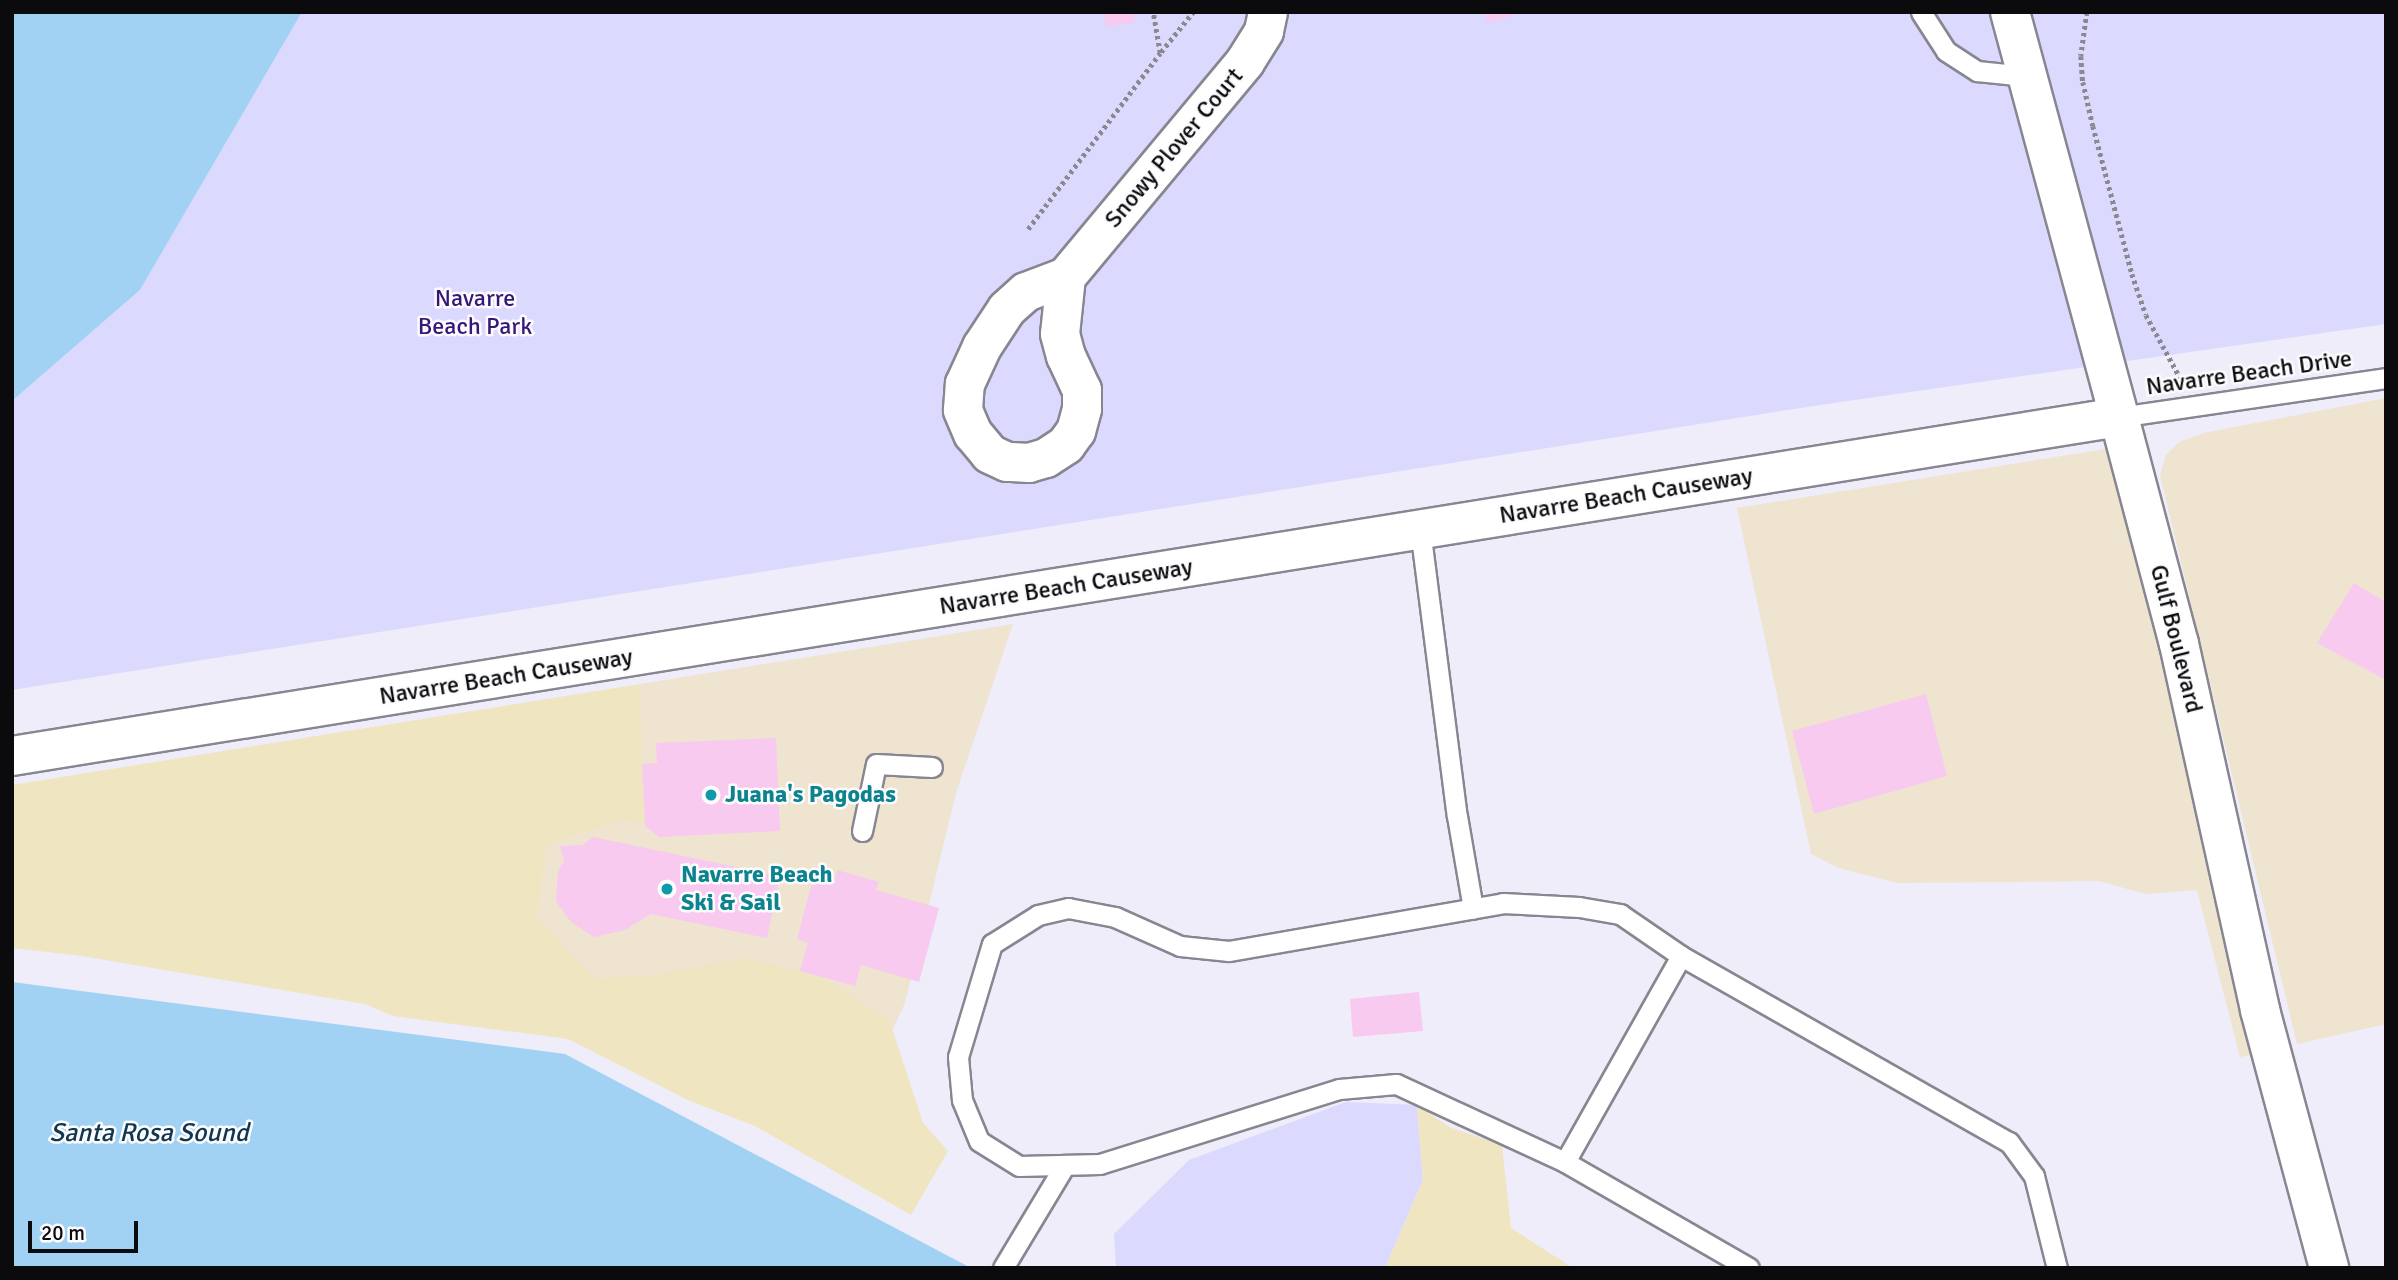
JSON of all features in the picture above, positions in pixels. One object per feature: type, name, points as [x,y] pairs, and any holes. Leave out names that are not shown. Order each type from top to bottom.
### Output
[{"type":"main road","name":"Snowy Plover Court","points":[[1066,277],[1060,334],[1066,356],[1082,390],[1082,409],[1076,431],[1066,445],[1046,458],[1029,463],[1007,462],[990,454],[973,434],[963,411],[965,384],[982,347],[1007,309],[1026,292],[1066,277],[1245,62],[1264,31],[1268,12]]},
{"type":"main road","name":"Gulf Boulevard","points":[[2010,12],[2179,644],[2260,1010],[2329,1268]]},
{"type":"main road","name":"Navarre Beach Causeway","points":[[12,756],[2119,417]]},
{"type":"lane","points":[[1921,12],[1946,51],[1977,71],[2026,76]]},
{"type":"lane","name":"Navarre Beach Drive","points":[[2119,417],[2386,378]]},
{"type":"lane","points":[[1420,529],[1457,816],[1473,909]]},
{"type":"lane","points":[[862,831],[876,764],[932,767]]},
{"type":"lane","points":[[1749,1268],[1565,1162],[1396,1084],[1339,1089],[1100,1164],[1019,1166],[979,1141],[962,1100],[958,1057],[992,944],[1038,915],[1068,908],[1115,917],[1180,946],[1229,951],[1503,903],[1579,907],[1620,914],[1681,956],[2010,1142],[2034,1176],[2057,1268]]},
{"type":"lane","points":[[1565,1162],[1681,956]]},
{"type":"lane","points":[[1003,1268],[1065,1165]]},
{"type":"path","points":[[1153,12],[1160,53]]},
{"type":"path","points":[[1028,229],[1193,12]]},
{"type":"path","points":[[2087,12],[2081,56],[2083,82],[2094,126],[2132,274],[2146,316],[2181,374],[2188,406]]},
{"type":"shaded area","points":[[2386,398],[2386,1024],[2297,1044],[2160,475],[2166,455],[2179,442],[2204,433]]},
{"type":"shaded area","points":[[2106,449],[2158,648],[2255,1054],[2240,1057],[2197,890],[2146,894],[2099,881],[1898,883],[1839,868],[1811,854],[1737,508]]},
{"type":"shaded area","points":[[1013,624],[956,793],[905,1003],[892,1031],[889,1019],[661,974],[595,978],[537,918],[547,846],[622,819],[645,825],[640,684]]},
{"type":"green space","name":"Navarre Beach Park","points":[[302,12],[2386,12],[2386,324],[1820,405],[12,690],[12,401],[140,290]]},
{"type":"green space","points":[[1346,1102],[1417,1105],[1423,1180],[1385,1268],[1116,1268],[1114,1234],[1189,1160]]},
{"type":"sand","points":[[640,684],[645,825],[622,819],[547,846],[537,918],[595,978],[661,974],[746,958],[821,978],[889,1019],[923,1123],[948,1151],[911,1215],[755,1126],[690,1101],[568,1039],[393,1016],[365,1004],[82,956],[12,948],[12,785]]},
{"type":"sand","points":[[1417,1105],[1449,1127],[1502,1145],[1511,1228],[1573,1268],[1385,1268],[1423,1180]]},
{"type":"water","points":[[12,12],[302,12],[140,290],[12,401]]},
{"type":"water","name":"Santa Rosa Sound","points":[[12,982],[565,1054],[971,1268],[12,1268]]},
{"type":"building","points":[[1104,12],[1133,12],[1135,22],[1106,27]]},
{"type":"building","points":[[1484,12],[1522,12],[1522,13],[1487,23]]},
{"type":"building","points":[[2354,583],[2386,602],[2386,680],[2317,643]]},
{"type":"building","points":[[1926,694],[1947,776],[1814,814],[1792,731]]},
{"type":"building","name":"Juana's Pagodas","points":[[776,738],[780,831],[659,837],[645,826],[642,764],[657,763],[656,743]]},
{"type":"building","name":"Navarre Beach Ski & Sail","points":[[593,837],[780,876],[767,938],[651,914],[625,930],[594,937],[571,922],[556,901],[558,872],[564,860],[560,846],[583,845]]},
{"type":"building","points":[[837,870],[879,882],[876,890],[939,908],[919,982],[861,965],[855,986],[800,971],[808,943],[797,939],[814,875],[835,880]]},
{"type":"building","points":[[1419,992],[1423,1031],[1353,1037],[1350,999]]},
{"type":"place","name":"Juana's Pagodas","points":[[711,795]]},
{"type":"place","name":"Navarre Beach Ski & Sail","points":[[667,889]]}]
